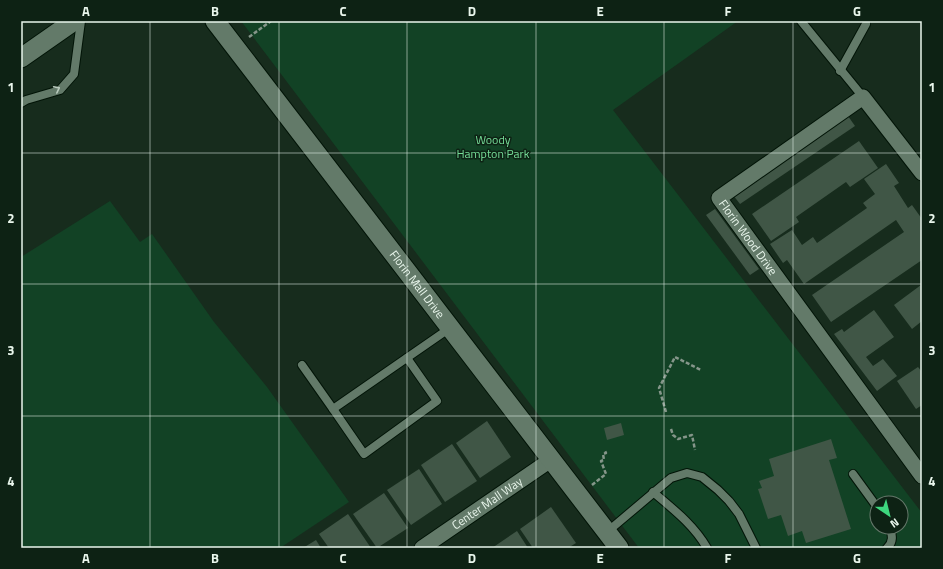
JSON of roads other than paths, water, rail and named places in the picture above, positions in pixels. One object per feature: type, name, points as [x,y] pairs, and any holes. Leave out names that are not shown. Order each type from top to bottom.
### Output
[{"type":"street","points":[[21,58],[74,21]]},
{"type":"street","name":"Florin Mall Drive","points":[[215,21],[619,548]]},
{"type":"street","points":[[863,97],[922,173]]},
{"type":"street","name":"Florin Wood Drive","points":[[863,97],[719,198],[922,476]]},
{"type":"street","name":"Center Mall Way","points":[[422,548],[552,459]]},
{"type":"lane","points":[[21,103],[26,100],[60,90],[74,74],[81,21]]},
{"type":"lane","points":[[801,21],[840,71],[863,97]]},
{"type":"lane","points":[[840,71],[866,24]]},
{"type":"lane","points":[[333,409],[450,327]]},
{"type":"lane","points":[[302,365],[364,454],[437,401],[407,358]]},
{"type":"lane","points":[[607,532],[671,478],[687,473],[702,477],[730,501],[742,520],[756,548]]},
{"type":"lane","points":[[853,474],[869,496]]},
{"type":"lane","points":[[653,492],[692,526],[701,537],[707,548]]},
{"type":"lane","points":[[887,548],[889,547],[893,538],[892,535]]},
{"type":"park label","name":"Woody Hampton Park","points":[[493,147]]}]
